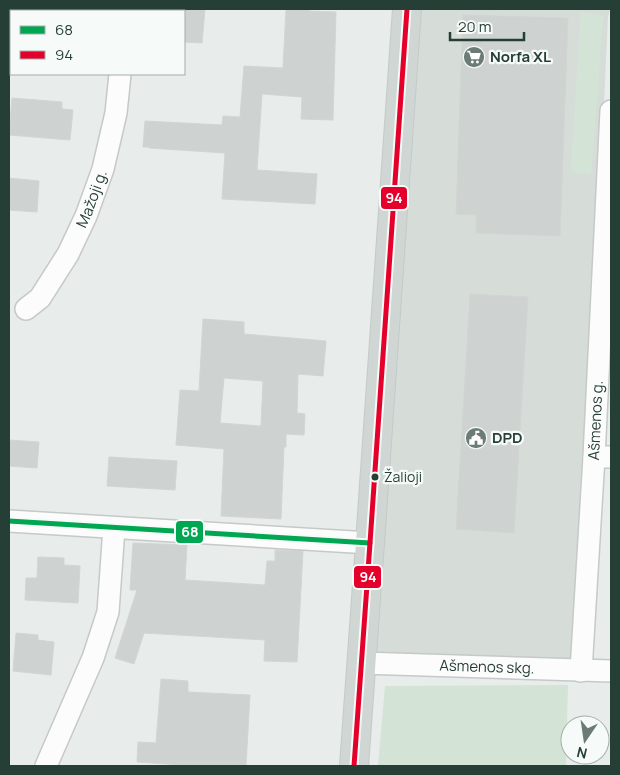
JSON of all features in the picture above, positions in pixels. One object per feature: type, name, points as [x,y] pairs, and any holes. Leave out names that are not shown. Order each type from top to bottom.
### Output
[{"type":"main road","points":[[354,766],[407,9]]},
{"type":"street","name":"Mažoji g.","points":[[26,309],[40,298],[68,254],[86,216],[103,169],[116,113],[120,75]]},
{"type":"street","name":"Ašmenos g.","points":[[581,671],[602,457],[611,111]]},
{"type":"street","points":[[9,522],[370,543]]},
{"type":"street","points":[[46,766],[93,658],[108,612],[114,528]]},
{"type":"street","name":"Ašmenos skg.","points":[[362,663],[611,671]]},
{"type":"shaded area","points":[[420,9],[610,9],[608,17],[597,254],[571,661],[370,655]]},
{"type":"green space","points":[[581,11],[603,16],[591,174],[571,172]]},
{"type":"green space","points":[[568,685],[567,715],[560,715],[560,765],[566,766],[378,766],[385,686]]},
{"type":"building","points":[[205,9],[202,43],[185,42],[184,10]]},
{"type":"building","points":[[286,9],[336,12],[333,120],[301,119],[302,97],[262,94],[257,170],[317,174],[315,204],[222,199],[225,153],[143,147],[145,121],[222,125],[223,116],[240,117],[244,66],[283,68]]},
{"type":"building","points":[[463,15],[568,18],[560,236],[476,233],[476,215],[456,214]]},
{"type":"building","points":[[12,98],[62,102],[62,109],[73,110],[70,140],[9,135]]},
{"type":"building","points":[[9,178],[39,181],[37,212],[9,210]]},
{"type":"building","points":[[470,294],[528,297],[514,533],[456,529]]},
{"type":"building","points":[[203,319],[244,322],[244,334],[326,341],[323,376],[298,374],[297,413],[305,414],[304,435],[286,434],[281,519],[221,516],[224,449],[176,445],[180,390],[199,391]],"holes":[[[224,378],[263,381],[261,426],[220,423]]]},
{"type":"building","points":[[9,440],[39,442],[37,468],[9,466]]},
{"type":"building","points":[[109,457],[177,461],[175,490],[107,486]]},
{"type":"building","points":[[133,543],[187,545],[185,580],[265,585],[267,561],[275,561],[275,550],[303,551],[297,662],[264,661],[265,640],[144,633],[134,664],[115,658],[137,590],[130,590]]},
{"type":"building","points":[[38,557],[64,558],[64,565],[80,566],[78,603],[25,600],[26,578],[37,578]]},
{"type":"building","points":[[16,633],[38,635],[38,640],[54,642],[51,675],[13,671]]},
{"type":"building","points":[[161,679],[188,681],[188,692],[250,695],[246,766],[196,766],[137,762],[138,742],[156,743]]},
{"type":"transit line","name":"94","points":[[354,766],[407,9]]},
{"type":"transit line","name":"68","points":[[9,521],[370,543]]},
{"type":"place","name":"Norfa XL","points":[[474,57]]},
{"type":"place","name":"DPD","points":[[476,438]]},
{"type":"place","name":"Žalioji","points":[[375,477]]}]
